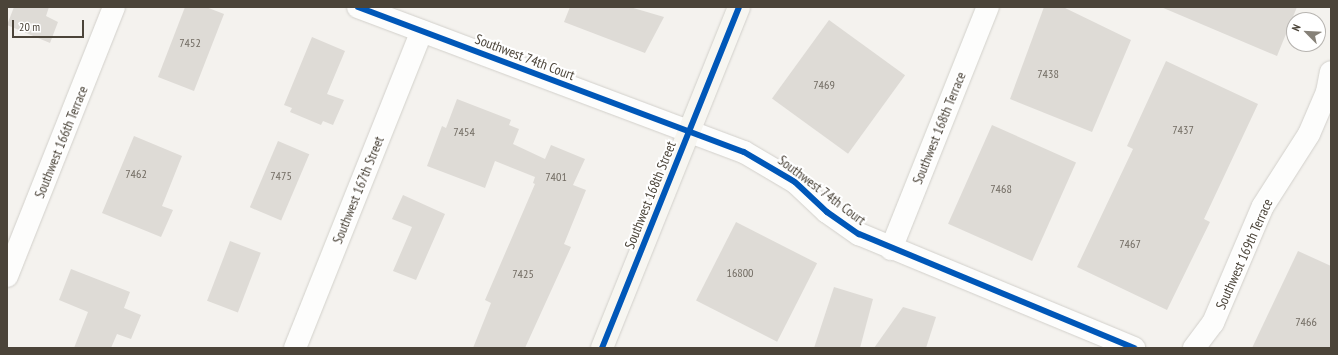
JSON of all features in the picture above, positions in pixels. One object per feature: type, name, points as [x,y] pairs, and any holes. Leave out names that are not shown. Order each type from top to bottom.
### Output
[{"type":"street","name":"Southwest 166th Terrace","points":[[7,276],[114,7]]},
{"type":"street","name":"Southwest 74th Court","points":[[358,7],[744,152],[780,171],[843,225],[891,249],[1134,348]]},
{"type":"street","name":"Southwest 168th Street","points":[[602,348],[739,7]]},
{"type":"street","name":"Southwest 168th Terrace","points":[[891,249],[988,7]]},
{"type":"street","name":"Southwest 167th Street","points":[[295,348],[422,31]]},
{"type":"street","name":"Southwest 169th Terrace","points":[[1194,348],[1213,323],[1262,206],[1312,128],[1327,92],[1331,72]]},
{"type":"building","points":[[14,7],[49,7],[46,16],[58,22],[50,43],[7,25]]},
{"type":"building","points":[[185,7],[206,7],[224,14],[194,91],[158,77]]},
{"type":"building","points":[[570,7],[630,7],[664,17],[645,53],[564,22]]},
{"type":"building","points":[[1044,7],[1063,7],[1131,40],[1092,132],[1010,99]]},
{"type":"building","points":[[1161,7],[1297,7],[1295,12],[1286,12],[1286,34],[1277,56]]},
{"type":"building","points":[[829,20],[905,75],[848,154],[772,98]]},
{"type":"building","points":[[312,37],[345,51],[327,94],[344,100],[333,125],[323,121],[321,125],[290,112],[292,108],[284,105]]},
{"type":"building","points":[[1166,61],[1258,104],[1204,219],[1210,222],[1167,310],[1077,267],[1133,149],[1127,146]]},
{"type":"building","points":[[457,99],[511,120],[509,125],[519,129],[513,144],[545,159],[551,145],[585,159],[573,185],[586,190],[564,244],[571,247],[525,348],[473,348],[491,303],[485,300],[535,184],[533,183],[535,177],[495,161],[485,188],[427,166],[442,126],[446,128]]},
{"type":"building","points":[[992,125],[1076,162],[1032,261],[948,224]]},
{"type":"building","points":[[134,136],[182,156],[162,206],[173,210],[161,237],[102,213]]},
{"type":"building","points":[[278,141],[309,154],[281,221],[250,207]]},
{"type":"building","points":[[403,195],[445,214],[416,280],[393,271],[412,227],[392,219]]},
{"type":"building","points":[[736,222],[817,263],[777,342],[696,300]]},
{"type":"building","points":[[230,241],[261,253],[238,313],[207,301]]},
{"type":"building","points":[[1298,251],[1331,266],[1331,348],[1252,348]]},
{"type":"building","points":[[71,269],[130,292],[124,308],[141,315],[131,339],[117,334],[111,348],[74,348],[88,312],[59,300]]},
{"type":"building","points":[[834,287],[873,299],[860,348],[814,348]]},
{"type":"building","points":[[903,307],[936,317],[926,348],[874,348]]},
{"type":"cycle path","points":[[358,7],[744,152],[795,182],[827,212],[859,234],[1134,348]]},
{"type":"cycle path","points":[[602,348],[739,7]]}]
